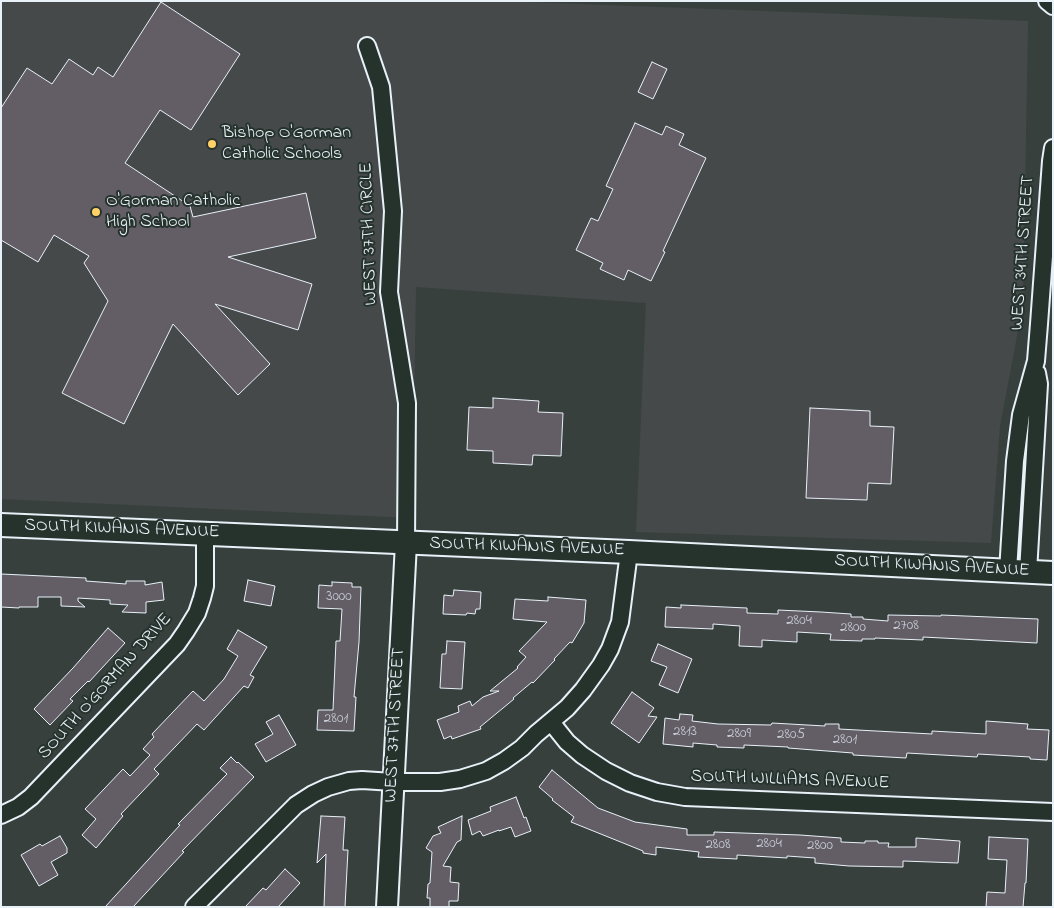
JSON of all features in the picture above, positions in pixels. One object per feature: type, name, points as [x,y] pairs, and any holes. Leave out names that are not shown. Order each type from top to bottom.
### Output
[{"type":"main road","name":"SOUTH KIWANIS AVENUE","points":[[1,525],[629,552],[1053,573]]},
{"type":"street","points":[[1046,1],[1053,6]]},
{"type":"street","name":"WEST 37TH CIRCLE","points":[[368,46],[382,87],[393,211],[389,292],[406,403],[406,543]]},
{"type":"street","name":"WEST 34TH STREET","points":[[1018,571],[1015,461],[1021,415],[1036,361],[1053,148]]},
{"type":"street","name":"SOUTH O'GORMAN DRIVE","points":[[1,815],[32,798],[177,644],[197,613],[202,598],[205,586],[205,533]]},
{"type":"street","name":"WEST 37TH STREET","points":[[387,907],[406,543]]},
{"type":"street","points":[[194,907],[296,805],[312,794],[349,781],[440,782],[460,779],[486,771],[504,762],[522,748],[567,708],[583,690],[610,649],[620,622],[629,552]]},
{"type":"street","name":"SOUTH WILLIAMS AVENUE","points":[[551,722],[567,742],[606,771],[630,783],[656,792],[676,796],[1053,812]]},
{"type":"shaded area","points":[[1,1],[500,1],[1028,21],[1023,304],[1000,426],[991,543],[636,532],[646,303],[416,287],[412,518],[1,499]]},
{"type":"building","name":"O'Gorman Catholic High School","points":[[161,2],[240,54],[191,130],[160,110],[125,163],[190,206],[193,217],[306,193],[316,238],[228,257],[312,284],[298,330],[215,304],[270,364],[238,395],[173,324],[124,424],[62,393],[108,301],[84,263],[89,256],[54,235],[38,262],[1,240],[1,108],[27,68],[52,84],[69,59],[93,75],[98,67],[113,77]]},
{"type":"building","points":[[652,62],[667,69],[653,99],[638,92]]},
{"type":"building","points":[[635,123],[662,135],[666,126],[684,134],[679,145],[706,158],[651,281],[628,270],[624,280],[600,269],[603,263],[576,250],[591,218],[598,221],[613,189],[606,186]]},
{"type":"building","points":[[493,398],[539,401],[538,412],[563,413],[561,456],[533,455],[532,465],[493,463],[493,451],[467,450],[469,407],[493,408]]},
{"type":"building","points":[[810,408],[870,411],[870,426],[894,427],[891,484],[868,483],[867,500],[806,498]]},
{"type":"building","points":[[1,574],[86,578],[86,581],[126,584],[126,581],[145,581],[145,585],[162,582],[164,600],[146,602],[146,613],[122,612],[128,605],[110,604],[110,600],[78,598],[78,601],[85,607],[61,606],[61,597],[38,597],[38,607],[1,607]]},
{"type":"building","points":[[248,580],[275,586],[271,606],[244,601]]},
{"type":"building","points":[[332,582],[352,583],[352,587],[361,587],[354,697],[356,697],[354,731],[317,730],[318,710],[333,710],[336,641],[340,641],[342,609],[318,608],[319,585],[332,586]]},
{"type":"building","points":[[454,590],[481,592],[480,609],[476,609],[475,614],[443,614],[444,595],[453,596]]},
{"type":"building","points":[[548,597],[586,600],[584,623],[572,643],[570,642],[533,683],[480,727],[481,729],[452,739],[451,736],[444,739],[437,720],[459,712],[458,706],[470,701],[472,706],[483,697],[499,691],[490,691],[518,668],[526,657],[519,651],[547,622],[513,619],[515,599],[548,601]]},
{"type":"building","points":[[681,605],[747,608],[747,613],[778,614],[778,610],[851,614],[851,617],[888,621],[888,615],[1038,619],[1037,643],[923,637],[923,640],[875,638],[862,639],[862,641],[830,640],[831,634],[797,632],[797,642],[762,640],[762,647],[739,646],[740,626],[713,624],[713,629],[665,627],[666,607],[681,608]]},
{"type":"building","points":[[108,628],[125,643],[89,682],[70,699],[73,701],[50,725],[34,709]]},
{"type":"building","points":[[238,630],[267,647],[250,675],[254,677],[248,688],[244,686],[204,730],[197,724],[154,769],[159,774],[121,814],[123,816],[96,848],[82,835],[96,819],[85,809],[123,769],[130,776],[150,755],[143,749],[154,737],[152,734],[193,691],[204,701],[224,679],[238,656],[227,649]]},
{"type":"building","points":[[447,641],[465,642],[462,689],[440,688],[442,654],[446,654]]},
{"type":"building","points":[[658,644],[692,659],[678,693],[659,685],[667,667],[651,661]]},
{"type":"building","points":[[632,692],[654,708],[648,716],[657,717],[639,743],[611,723]]},
{"type":"building","points":[[680,714],[693,715],[692,721],[718,724],[771,725],[772,723],[825,726],[825,724],[839,724],[839,729],[932,734],[932,731],[986,734],[986,721],[1028,724],[1027,729],[1049,730],[1047,760],[1030,759],[1030,757],[978,754],[977,757],[907,753],[906,758],[853,755],[853,753],[788,747],[744,745],[744,748],[717,747],[717,745],[693,743],[693,747],[663,744],[665,718],[679,720]]},
{"type":"building","points":[[279,715],[296,745],[266,762],[255,744],[273,734],[266,722]]},
{"type":"building","points":[[231,757],[254,777],[182,851],[184,852],[133,907],[105,907],[180,825],[178,824],[227,774],[220,768]]},
{"type":"building","points":[[552,770],[598,808],[635,822],[687,829],[687,835],[714,835],[714,832],[800,835],[841,838],[841,842],[865,843],[865,841],[878,841],[878,843],[889,843],[888,847],[916,847],[916,838],[960,841],[958,863],[903,861],[903,867],[849,866],[815,863],[815,858],[787,856],[787,858],[737,855],[737,859],[698,857],[699,852],[656,847],[656,855],[643,853],[643,851],[571,822],[574,817],[539,787]]},
{"type":"building","points":[[516,797],[531,831],[515,837],[511,827],[483,836],[480,831],[472,835],[468,820],[491,811],[490,807]]},
{"type":"building","points":[[321,816],[345,817],[343,850],[348,850],[345,907],[324,907],[326,854],[317,863]]},
{"type":"building","points":[[462,816],[461,840],[457,842],[443,866],[451,867],[450,882],[459,883],[458,901],[449,901],[449,907],[430,907],[430,898],[427,898],[432,852],[426,848],[433,836],[441,833],[438,827]]},
{"type":"building","points":[[60,836],[67,848],[67,853],[51,862],[58,875],[39,886],[21,855],[40,844],[42,846]]},
{"type":"building","points":[[989,837],[1028,839],[1023,907],[986,907],[987,892],[1005,893],[1007,860],[988,859]]},
{"type":"building","points":[[285,869],[300,883],[278,907],[245,907],[263,888],[266,890]]},
{"type":"place","name":"Bishop O'Gorman Catholic Schools","points":[[212,144]]},
{"type":"place","name":"O'Gorman Catholic High School","points":[[96,212]]}]
